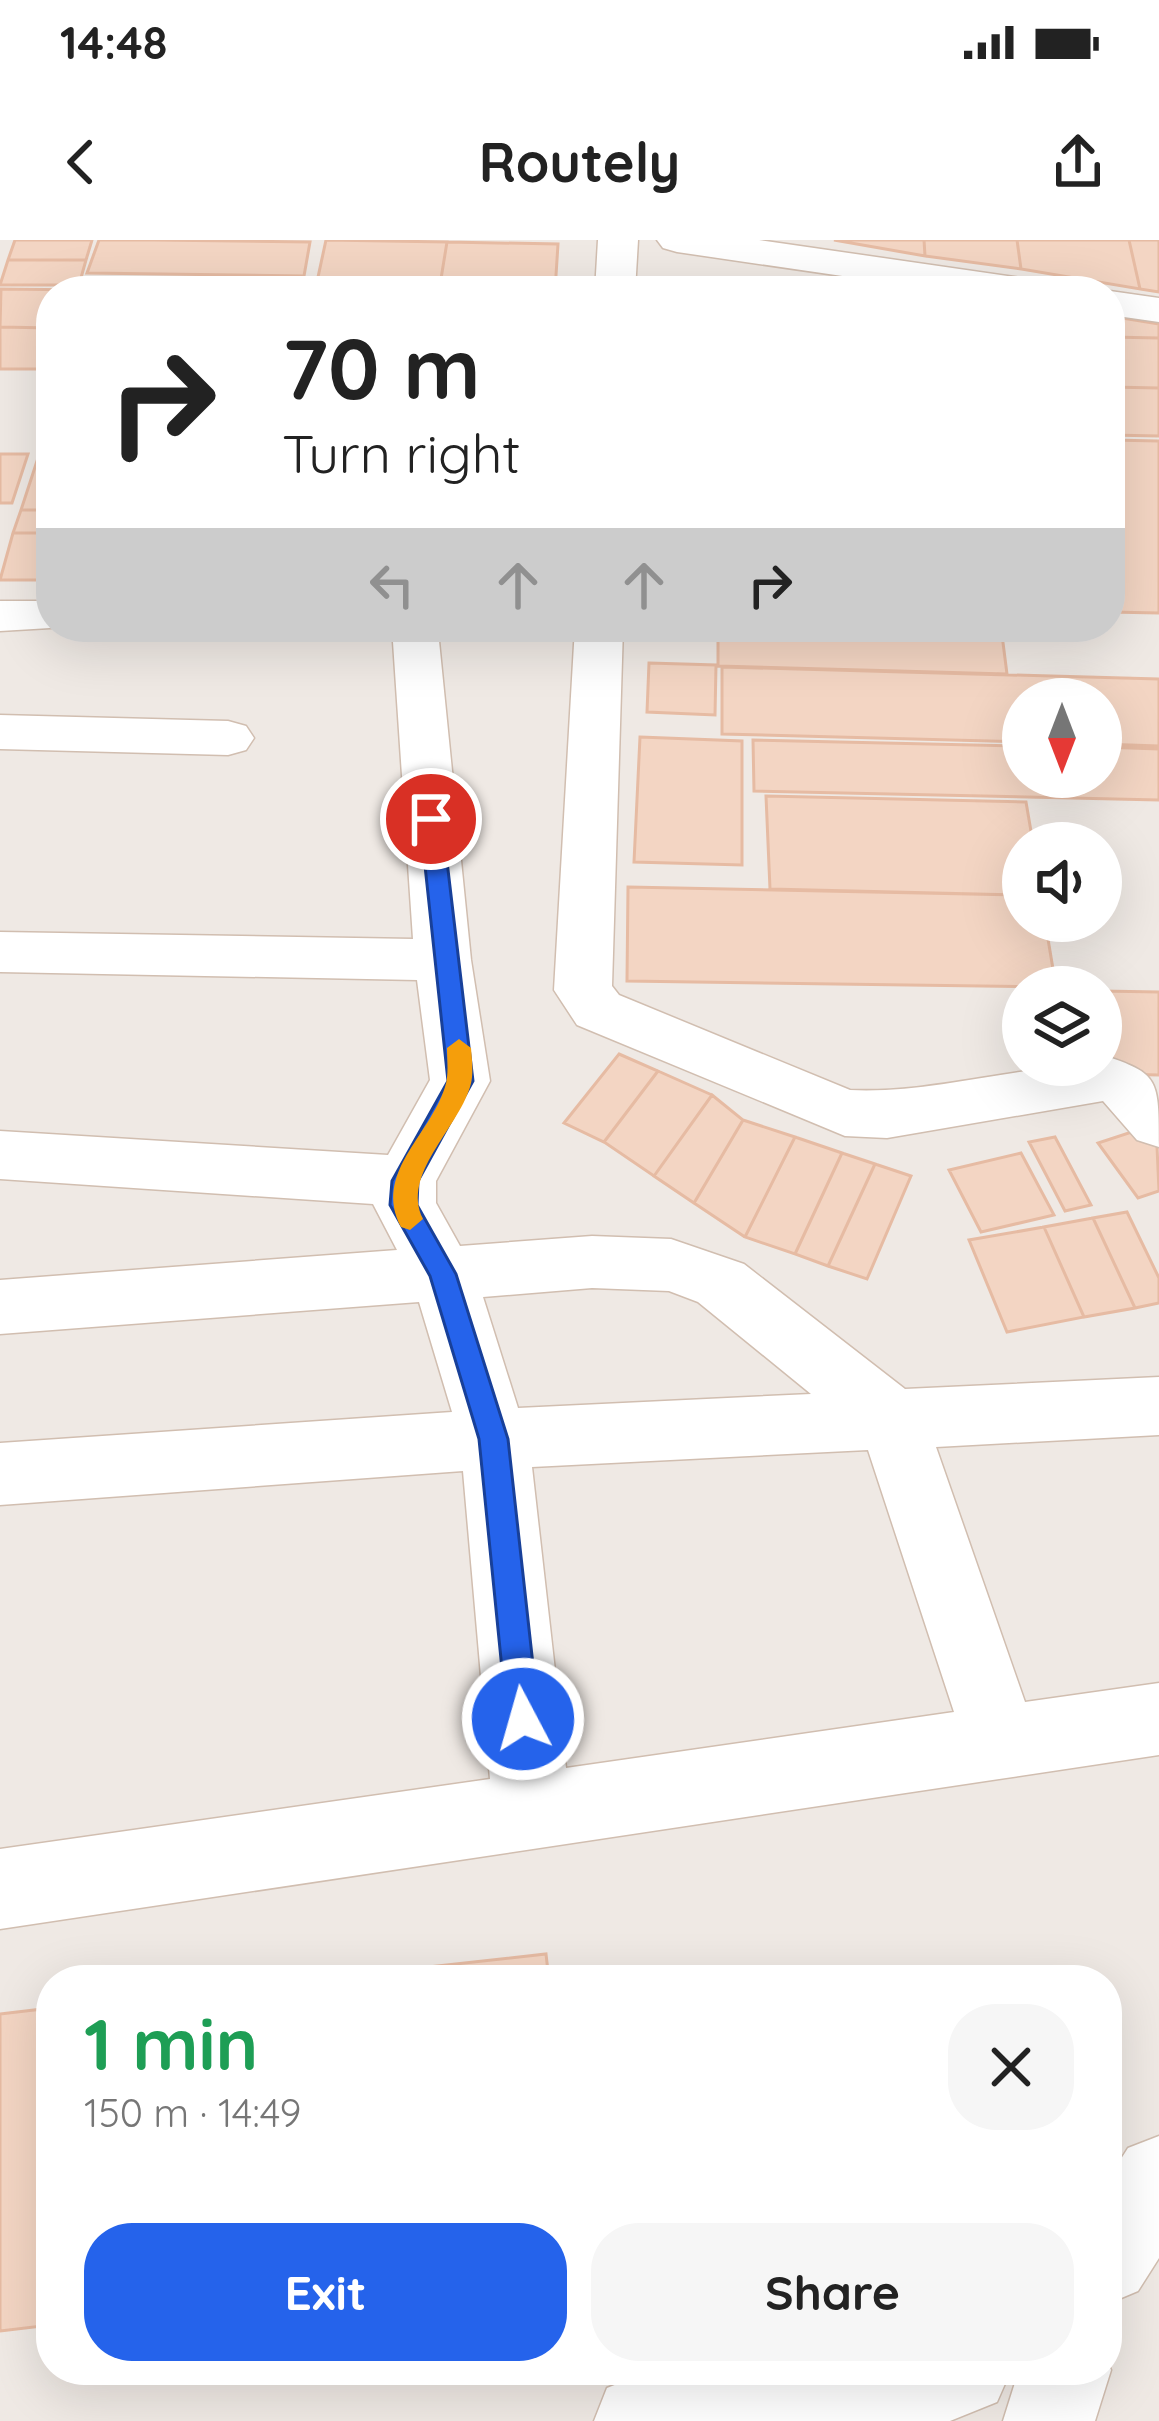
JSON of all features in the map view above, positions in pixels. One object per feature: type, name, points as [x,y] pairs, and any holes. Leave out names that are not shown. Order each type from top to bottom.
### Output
[{"type":"lane","points":[[616,276],[618,240]]},
{"type":"lane","points":[[676,240],[924,276]]},
{"type":"lane","points":[[1125,305],[1159,310]]},
{"type":"lane","points":[[0,616],[36,616]]},
{"type":"lane","points":[[415,642],[443,960],[460,1081],[405,1181],[404,1205],[443,1274],[494,1439],[532,1812]]},
{"type":"lane","points":[[597,642],[583,990],[598,1010],[845,1113],[887,1115],[1103,1078],[1129,1085],[1159,1123]]},
{"type":"lane","points":[[0,732],[228,738]]},
{"type":"lane","points":[[0,952],[443,960]]},
{"type":"lane","points":[[0,1155],[405,1181]]},
{"type":"lane","points":[[0,1306],[592,1262],[671,1265],[721,1283],[892,1419],[1002,1744]]},
{"type":"lane","points":[[0,1474],[494,1439],[1159,1406]]},
{"type":"lane","points":[[0,1889],[1159,1719]]},
{"type":"lane","points":[[1122,2237],[1159,2179]]},
{"type":"lane","points":[[640,2421],[894,2385]]},
{"type":"lane","points":[[1049,2421],[1060,2385]]},
{"type":"shaded area","points":[[0,240],[1159,240],[1159,2421],[0,2421]]},
{"type":"building","points":[[15,240],[92,240],[86,260],[8,260]]},
{"type":"building","points":[[99,240],[310,242],[304,276],[87,273]]},
{"type":"building","points":[[326,240],[447,242],[441,276],[318,276]]},
{"type":"building","points":[[834,240],[924,240],[925,256]]},
{"type":"building","points":[[924,240],[1017,240],[1021,269],[925,256]]},
{"type":"building","points":[[1017,240],[1129,240],[1140,289],[1125,286],[1125,276],[1063,276],[1021,269]]},
{"type":"building","points":[[1129,240],[1159,240],[1159,292],[1140,289]]},
{"type":"building","points":[[447,242],[558,244],[556,276],[441,276]]},
{"type":"building","points":[[8,260],[86,260],[82,276],[36,276],[36,285],[0,285]]},
{"type":"building","points":[[1,289],[36,289],[36,328],[0,327]]},
{"type":"building","points":[[1125,318],[1159,324],[1159,338],[1125,337]]},
{"type":"building","points":[[0,327],[36,328],[36,369],[0,369]]},
{"type":"building","points":[[1125,337],[1159,338],[1159,388],[1125,387]]},
{"type":"building","points":[[1125,387],[1159,388],[1159,436],[1125,435]]},
{"type":"building","points":[[1125,440],[1159,441],[1159,613],[1125,612]]},
{"type":"building","points":[[0,454],[28,454],[12,503],[0,503]]},
{"type":"building","points":[[36,464],[36,510],[21,510]]},
{"type":"building","points":[[21,510],[36,510],[36,533],[13,533]]},
{"type":"building","points":[[13,533],[36,533],[36,580],[0,580]]},
{"type":"building","points":[[718,642],[1003,642],[1007,674],[718,666]]},
{"type":"building","points":[[649,663],[716,665],[715,715],[647,712]]},
{"type":"building","points":[[722,667],[1159,679],[1159,746],[1122,745],[1122,678],[1002,678],[1002,741],[722,734]]},
{"type":"building","points":[[640,737],[742,741],[742,865],[634,862]]},
{"type":"building","points":[[753,740],[1002,746],[1002,797],[754,791]]},
{"type":"building","points":[[1122,748],[1159,749],[1159,800],[1069,798],[1122,798]]},
{"type":"building","points":[[766,796],[1026,802],[1029,822],[1002,822],[1002,895],[770,889]]},
{"type":"building","points":[[628,887],[1002,895],[1002,942],[1048,942],[1052,966],[1002,966],[1002,986],[627,981]]},
{"type":"building","points":[[1122,991],[1159,992],[1159,1075],[1122,1074]]},
{"type":"building","points":[[619,1054],[658,1071],[604,1142],[564,1123]]},
{"type":"building","points":[[658,1071],[712,1095],[654,1176],[604,1142]]},
{"type":"building","points":[[712,1095],[743,1120],[694,1203],[654,1176]]},
{"type":"building","points":[[743,1120],[795,1137],[745,1237],[694,1203]]},
{"type":"building","points":[[1156,1124],[1159,1191],[1138,1198],[1098,1143]]},
{"type":"building","points":[[795,1137],[842,1153],[795,1254],[745,1237]]},
{"type":"building","points":[[1055,1137],[1091,1205],[1065,1211],[1029,1142]]},
{"type":"building","points":[[842,1153],[875,1164],[828,1266],[795,1254]]},
{"type":"building","points":[[1021,1153],[1054,1215],[981,1232],[949,1170]]},
{"type":"building","points":[[875,1164],[911,1176],[867,1279],[828,1266]]},
{"type":"building","points":[[1127,1212],[1159,1278],[1159,1303],[1135,1308],[1093,1218]]},
{"type":"building","points":[[1093,1218],[1135,1308],[1084,1317],[1044,1227]]},
{"type":"building","points":[[1044,1227],[1084,1317],[1007,1332],[969,1240]]},
{"type":"building","points":[[546,1954],[547,1965],[446,1965]]},
{"type":"building","points":[[36,2010],[36,2327],[0,2331],[0,2014]]},
{"type":"slow traffic","points":[[410,1219],[404,1205],[405,1181],[450,1106],[460,1081],[459,1048]]},
{"type":"route","points":[[431,819],[460,1081],[405,1181],[404,1205],[443,1274],[494,1439],[523,1719]]}]
